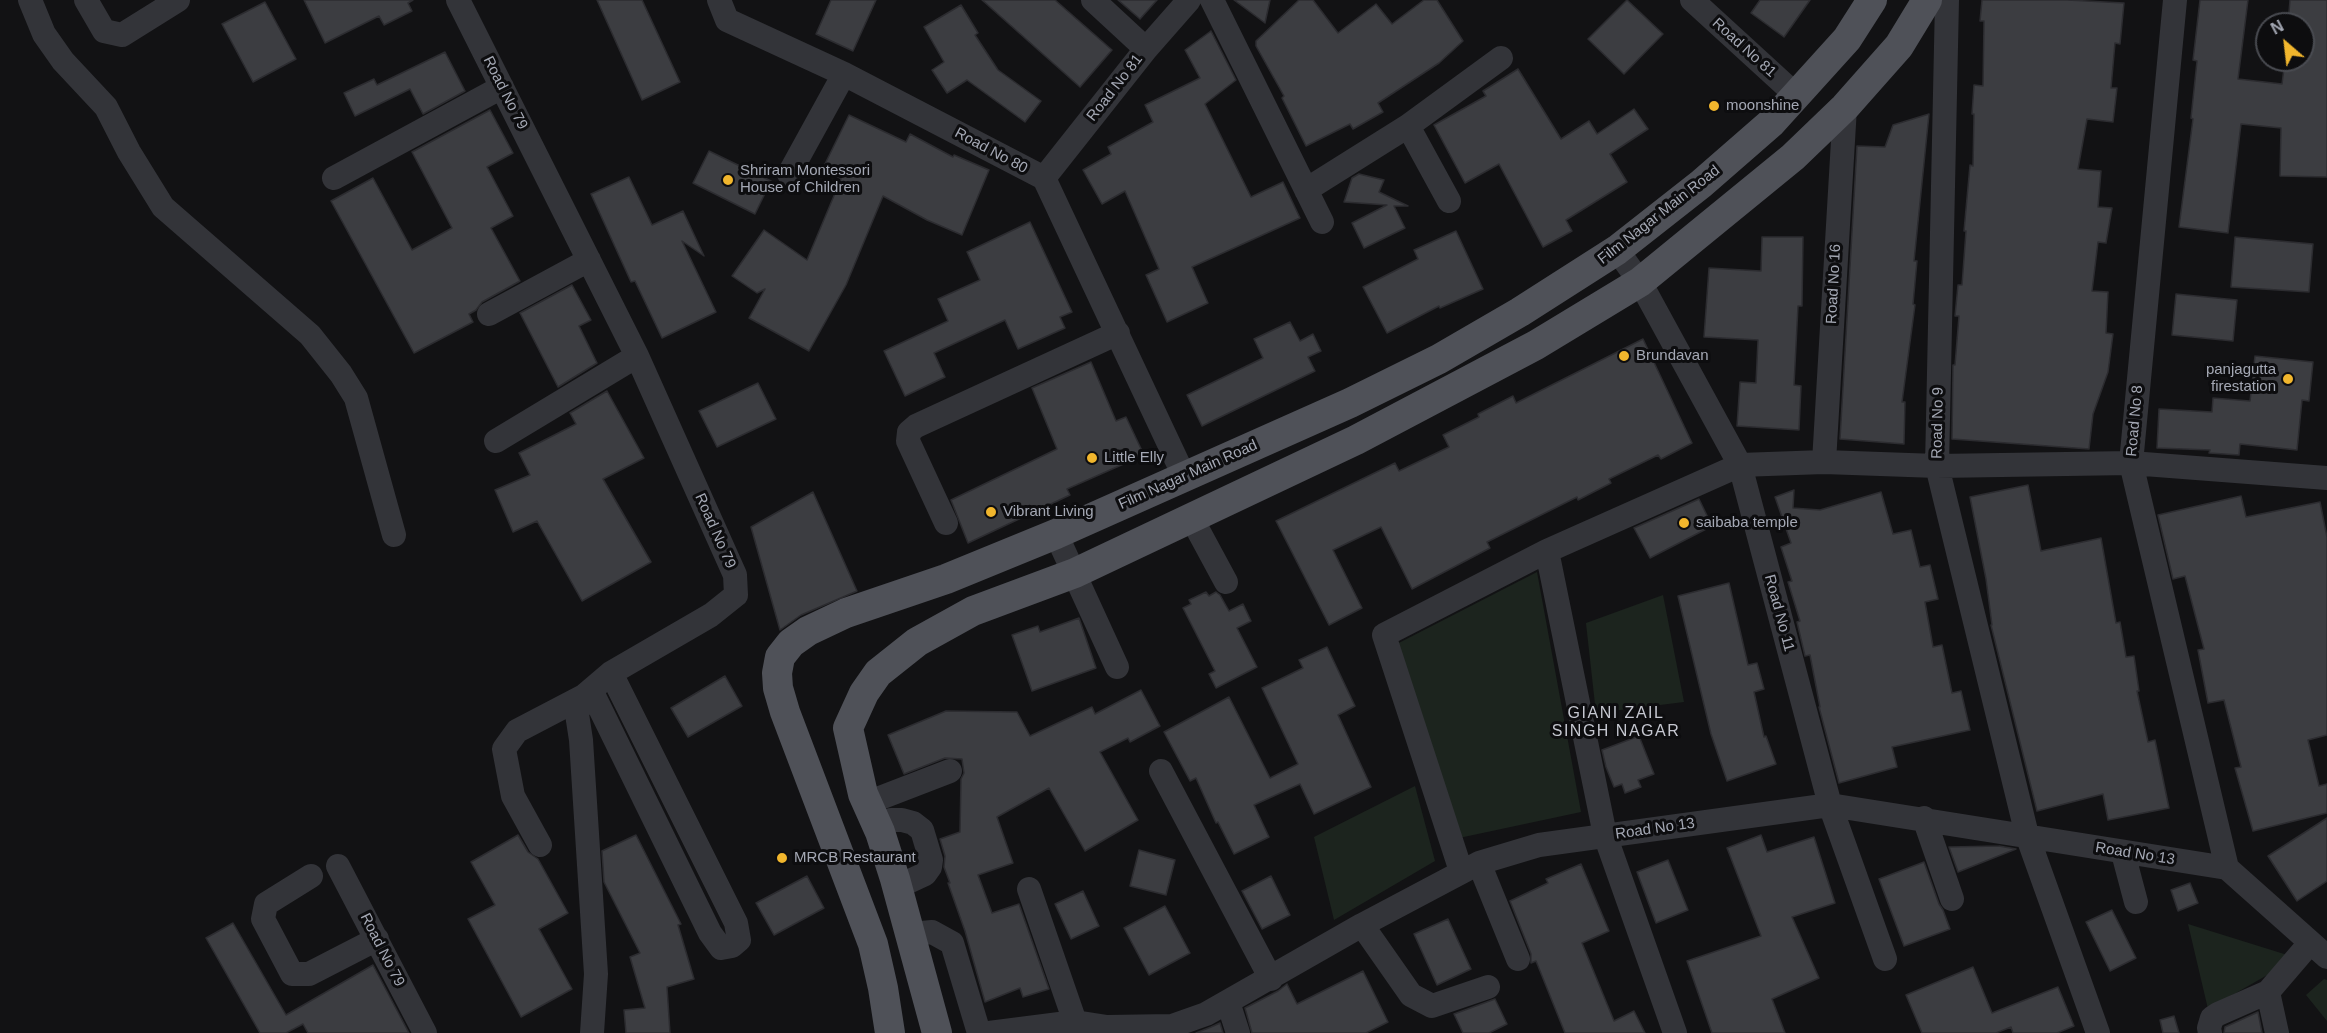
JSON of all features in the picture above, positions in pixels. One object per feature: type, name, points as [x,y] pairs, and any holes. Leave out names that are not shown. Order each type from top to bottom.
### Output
[{"type":"main road","name":"Film Nagar Main Road","points":[[890,1033],[873,944],[778,688],[777,673],[780,657],[791,644],[808,631],[846,613],[946,579],[1056,534],[1350,403],[1438,359],[1520,312],[1617,250],[1771,123],[1842,45],[1872,0]]},
{"type":"main road","points":[[937,1033],[897,886],[872,815],[849,728],[864,693],[878,673],[917,642],[973,610],[1075,573],[1356,440],[1536,345],[1640,282],[1793,158],[1845,107],[1899,46],[1927,0]]},
{"type":"main road","points":[[1842,45],[1881,67]]},
{"type":"street","points":[[30,0],[44,34],[63,61],[106,107],[129,152],[163,207],[310,335],[341,374],[356,398],[394,535]]},
{"type":"street","points":[[86,0],[104,31],[122,35],[178,0]]},
{"type":"street","name":"Road No 79","points":[[458,0],[637,356],[735,575],[736,595],[711,615],[637,656],[611,673],[588,693],[517,731],[504,749],[513,796],[540,845]]},
{"type":"street","name":"Road No 80","points":[[719,0],[727,20],[844,74],[1044,178],[1184,476]]},
{"type":"street","points":[[1094,0],[1146,49]]},
{"type":"street","name":"Road No 81","points":[[1044,178],[1146,49],[1189,0]]},
{"type":"street","points":[[1212,0],[1322,222]]},
{"type":"street","name":"Road No 81","points":[[1692,0],[1797,96]]},
{"type":"street","name":"Road No 9","points":[[1947,0],[1937,466],[2027,835],[2098,1033]]},
{"type":"street","name":"Road No 8","points":[[2175,0],[2131,463],[2228,868]]},
{"type":"street","points":[[1306,190],[1408,126],[1501,58]]},
{"type":"street","points":[[789,174],[844,74]]},
{"type":"street","points":[[334,178],[502,87]]},
{"type":"street","name":"Road No 16","points":[[1824,462],[1845,107]]},
{"type":"street","points":[[1408,126],[1449,201]]},
{"type":"street","name":"Road No 11","points":[[1617,250],[1640,282],[1740,465],[1830,805],[1886,959]]},
{"type":"street","points":[[489,314],[589,260]]},
{"type":"street","points":[[946,523],[908,441],[909,432],[916,426],[1118,333]]},
{"type":"street","points":[[495,441],[637,356]]},
{"type":"street","points":[[1518,958],[1470,867],[1384,634],[1547,551],[1740,465],[1824,462],[1937,466],[2131,463],[2327,478]]},
{"type":"street","points":[[1192,519],[1226,582]]},
{"type":"street","points":[[1056,534],[1117,666]]},
{"type":"street","points":[[1547,551],[1605,836],[1675,1033]]},
{"type":"street","points":[[588,693],[710,933],[721,948],[732,946],[739,940],[736,923],[611,673]]},
{"type":"street","points":[[588,693],[577,714],[581,740],[596,974],[592,1033]]},
{"type":"street","points":[[872,815],[950,771]]},
{"type":"street","points":[[1161,771],[1272,979]]},
{"type":"street","name":"Road No 13","points":[[989,1033],[1075,1023],[1122,1030],[1172,1026],[1206,1014],[1272,979],[1362,926],[1470,867],[1539,845],[1830,805],[1924,818],[2123,853],[2228,868]]},
{"type":"street","points":[[872,815],[891,820],[906,820],[922,830],[931,860],[930,867],[926,874],[897,886]]},
{"type":"street","points":[[1924,818],[1952,899]]},
{"type":"street","points":[[2123,853],[2136,902]]},
{"type":"street","name":"Road No 79","points":[[338,866],[424,1033]]},
{"type":"street","points":[[2210,1033],[2212,1018],[2268,992],[2319,950],[2228,868]]},
{"type":"street","points":[[312,876],[266,904],[263,919],[292,974],[309,974],[377,939]]},
{"type":"street","points":[[1029,889],[1075,1023]]},
{"type":"street","points":[[1362,926],[1411,995],[1432,1006],[1488,987]]},
{"type":"street","points":[[910,934],[932,932],[952,943],[979,1033]]},
{"type":"street","points":[[2268,992],[2277,1033]]},
{"type":"street","points":[[1228,1002],[1238,1033]]},
{"type":"shaded area","points":[[1537,572],[1581,812],[1459,838],[1391,647]]},
{"type":"shaded area","points":[[1663,595],[1684,702],[1596,713],[1586,623]]},
{"type":"shaded area","points":[[1415,786],[1435,861],[1334,920],[1314,837]]},
{"type":"shaded area","points":[[2188,924],[2297,958],[2208,1009]]},
{"type":"shaded area","points":[[2324,979],[2327,980],[2327,1021],[2306,995]]},
{"type":"building","points":[[304,0],[413,0],[408,3],[412,11],[384,25],[379,16],[325,43]]},
{"type":"building","points":[[597,0],[642,0],[680,82],[642,100]]},
{"type":"building","points":[[831,0],[876,0],[853,51],[816,34]]},
{"type":"building","points":[[982,0],[1055,0],[1112,50],[1080,87]]},
{"type":"building","points":[[1118,0],[1157,0],[1140,19]]},
{"type":"building","points":[[1234,0],[1270,0],[1265,23]]},
{"type":"building","points":[[1299,0],[1313,0],[1338,33],[1376,4],[1392,24],[1424,0],[1437,0],[1463,41],[1439,63],[1378,103],[1383,112],[1353,129],[1350,124],[1306,146],[1282,98],[1284,96],[1256,46],[1256,41]]},
{"type":"building","points":[[1627,0],[1663,34],[1624,74],[1588,39]]},
{"type":"building","points":[[1760,0],[1810,0],[1784,37],[1751,13]]},
{"type":"building","points":[[1982,0],[2068,0],[2124,3],[2120,44],[2115,43],[2111,88],[2117,88],[2113,122],[2087,119],[2078,169],[2101,171],[2098,207],[2112,208],[2106,243],[2098,242],[2092,291],[2108,292],[2106,333],[2113,334],[2108,372],[2093,414],[2089,449],[1952,439],[1953,365],[1955,365],[1959,316],[1955,316],[1958,285],[1962,285],[1970,165],[1973,166],[1974,85],[1983,86],[1984,21],[1980,21]]},
{"type":"building","points":[[2200,0],[2248,0],[2238,79],[2282,84],[2284,72],[2315,72],[2315,12],[2289,12],[2290,0],[2327,0],[2327,177],[2280,176],[2281,128],[2241,124],[2228,233],[2179,227],[2193,119],[2191,118],[2197,61],[2193,60]]},
{"type":"building","points":[[265,2],[296,59],[253,82],[222,24]]},
{"type":"building","points":[[961,5],[978,33],[975,35],[998,70],[1041,101],[1025,122],[967,80],[947,93],[932,70],[944,62],[924,27]]},
{"type":"building","points":[[1211,31],[1236,80],[1205,104],[1251,197],[1283,182],[1300,218],[1192,267],[1208,303],[1167,322],[1146,275],[1159,269],[1125,191],[1102,204],[1083,170],[1111,154],[1108,147],[1153,122],[1145,105],[1200,78],[1185,50]]},
{"type":"building","points":[[445,52],[465,91],[423,114],[410,89],[355,116],[344,93],[374,79],[377,85]]},
{"type":"building","points":[[1518,69],[1561,139],[1589,121],[1597,134],[1634,109],[1648,129],[1610,154],[1627,182],[1566,220],[1572,231],[1543,247],[1499,164],[1465,183],[1434,125],[1486,96],[1483,91]]},
{"type":"building","points":[[490,110],[513,153],[487,167],[513,216],[491,228],[520,281],[482,302],[476,310],[469,314],[473,322],[414,353],[331,201],[373,178],[412,250],[452,228],[412,152]]},
{"type":"building","points":[[1929,114],[1914,261],[1917,261],[1913,304],[1915,305],[1902,402],[1905,402],[1904,444],[1840,439],[1857,146],[1885,147],[1893,125]]},
{"type":"building","points":[[849,115],[906,142],[910,134],[953,157],[954,155],[989,170],[962,235],[927,220],[883,196],[846,285],[809,351],[749,318],[765,289],[757,293],[732,276],[764,230],[807,260],[841,179],[822,170]]},
{"type":"building","points":[[709,151],[771,181],[755,214],[693,183]]},
{"type":"building","points":[[1359,174],[1384,180],[1379,192],[1408,206],[1394,206],[1405,228],[1364,248],[1352,223],[1387,205],[1344,202],[1352,178]]},
{"type":"building","points":[[629,177],[652,225],[683,211],[704,256],[682,241],[716,312],[662,338],[635,281],[631,282],[591,194]]},
{"type":"building","points":[[1030,222],[1072,312],[1060,317],[1065,328],[1018,349],[1005,320],[934,353],[945,377],[905,396],[884,351],[948,321],[938,299],[980,280],[967,252]]},
{"type":"building","points":[[1456,231],[1483,289],[1440,308],[1439,306],[1387,333],[1363,287],[1418,259],[1414,250]]},
{"type":"building","points":[[1762,237],[1803,237],[1802,306],[1798,306],[1794,385],[1801,386],[1799,430],[1737,426],[1740,382],[1756,383],[1758,340],[1704,337],[1709,268],[1761,271]]},
{"type":"building","points":[[2235,237],[2313,244],[2309,292],[2231,287]]},
{"type":"building","points":[[572,285],[591,320],[579,326],[597,363],[558,387],[520,313]]},
{"type":"building","points":[[2176,294],[2237,300],[2233,341],[2172,335]]},
{"type":"building","points":[[1290,322],[1300,341],[1313,334],[1321,351],[1308,357],[1315,371],[1202,426],[1187,395],[1263,358],[1254,339]]},
{"type":"building","points":[[1643,339],[1692,443],[1661,459],[1658,455],[1609,479],[1611,483],[1578,500],[1577,497],[1487,542],[1490,548],[1412,589],[1381,527],[1333,550],[1362,608],[1329,625],[1276,521],[1395,463],[1399,471],[1449,447],[1443,435],[1479,417],[1478,414],[1513,396],[1516,403]]},
{"type":"building","points":[[2255,356],[2313,362],[2309,401],[2302,400],[2297,450],[2240,444],[2239,455],[2209,453],[2210,450],[2157,448],[2159,409],[2212,412],[2213,398],[2250,401]]},
{"type":"building","points":[[1091,362],[1116,421],[1126,417],[1144,455],[1067,489],[1070,495],[968,543],[951,500],[1057,449],[1032,388]]},
{"type":"building","points":[[758,383],[776,419],[717,447],[699,411]]},
{"type":"building","points":[[607,391],[644,458],[603,479],[651,562],[582,601],[537,521],[513,532],[495,490],[530,475],[519,453],[576,424],[570,413]]},
{"type":"building","points":[[2028,485],[2041,551],[2101,538],[2116,623],[2120,622],[2126,657],[2134,656],[2139,691],[2137,691],[2148,742],[2155,740],[2169,808],[2108,820],[2103,794],[2037,811],[1991,625],[1986,579],[1970,497]]},
{"type":"building","points":[[1794,490],[1793,508],[1820,510],[1881,492],[1893,534],[1911,530],[1920,567],[1930,565],[1938,599],[1925,602],[1933,647],[1942,645],[1952,693],[1961,691],[1970,730],[1892,747],[1897,767],[1839,783],[1819,707],[1810,655],[1805,656],[1797,622],[1800,621],[1788,582],[1792,581],[1781,547],[1791,543],[1775,497]]},
{"type":"building","points":[[813,492],[857,591],[801,615],[780,630],[751,527]]},
{"type":"building","points":[[2241,496],[2246,517],[2320,502],[2327,537],[2327,735],[2308,740],[2319,786],[2327,784],[2327,813],[2253,831],[2235,768],[2241,767],[2224,700],[2208,703],[2198,650],[2204,649],[2185,576],[2173,579],[2158,515]]},
{"type":"building","points":[[1699,499],[1712,526],[1650,558],[1634,528]]},
{"type":"building","points":[[1729,583],[1748,665],[1757,663],[1764,689],[1754,692],[1764,737],[1766,736],[1776,764],[1727,781],[1711,734],[1678,596]]},
{"type":"building","points":[[1206,592],[1209,596],[1216,592],[1220,595],[1229,611],[1243,604],[1251,621],[1237,628],[1257,667],[1216,688],[1209,674],[1215,671],[1183,608],[1191,604],[1189,600]]},
{"type":"building","points":[[1079,618],[1096,668],[1032,691],[1012,635],[1038,626],[1040,632]]},
{"type":"building","points":[[1327,647],[1355,706],[1338,715],[1371,787],[1314,814],[1300,784],[1254,805],[1269,837],[1234,854],[1218,822],[1216,823],[1196,778],[1190,781],[1164,732],[1229,697],[1270,778],[1298,764],[1262,688],[1303,668],[1299,660]]},
{"type":"building","points":[[725,676],[742,706],[688,737],[671,708]]},
{"type":"building","points":[[1141,690],[1160,726],[1130,742],[1128,738],[1100,752],[1138,820],[1085,851],[1049,788],[997,817],[1013,863],[978,875],[992,913],[1019,904],[1049,989],[1023,997],[1020,988],[985,1002],[965,931],[948,883],[950,883],[944,867],[945,856],[940,839],[960,832],[961,779],[964,773],[962,759],[945,758],[904,774],[888,735],[946,711],[1017,712],[1030,736],[1092,707],[1095,714]]},
{"type":"building","points":[[1639,736],[1654,774],[1638,780],[1641,787],[1625,793],[1622,784],[1614,787],[1602,750]]},
{"type":"building","points":[[2327,818],[2327,881],[2297,901],[2268,856]]},
{"type":"building","points":[[518,835],[528,852],[538,859],[568,913],[539,929],[572,989],[521,1017],[468,919],[495,905],[471,862]]},
{"type":"building","points":[[636,835],[681,924],[678,925],[694,979],[667,987],[670,1033],[626,1033],[624,1010],[645,1008],[630,957],[640,953],[604,882],[602,851]]},
{"type":"building","points":[[1761,835],[1767,852],[1814,837],[1835,903],[1792,917],[1819,978],[1772,999],[1785,1033],[1712,1033],[1687,961],[1761,936],[1727,848]]},
{"type":"building","points":[[1999,846],[2016,849],[1958,872],[1949,847]]},
{"type":"building","points":[[1139,850],[1175,860],[1166,895],[1130,886]]},
{"type":"building","points":[[1668,860],[1688,910],[1656,923],[1637,872]]},
{"type":"building","points":[[1924,862],[1950,929],[1904,946],[1879,879]]},
{"type":"building","points":[[1581,864],[1609,931],[1582,943],[1614,1021],[1634,1011],[1645,1033],[1565,1033],[1536,961],[1531,963],[1531,954],[1510,901],[1548,883],[1546,879]]},
{"type":"building","points":[[807,876],[824,908],[774,935],[756,903]]},
{"type":"building","points":[[1271,876],[1290,915],[1262,929],[1242,891]]},
{"type":"building","points":[[2190,883],[2198,903],[2178,911],[2171,890]]},
{"type":"building","points":[[1083,891],[1099,926],[1071,939],[1055,904]]},
{"type":"building","points":[[1165,906],[1190,953],[1149,975],[1124,928]]},
{"type":"building","points":[[2112,910],[2136,958],[2110,971],[2086,922]]},
{"type":"building","points":[[1448,919],[1471,969],[1437,985],[1414,934]]},
{"type":"building","points":[[233,923],[286,1015],[373,965],[409,1033],[308,1033],[303,1024],[286,1033],[260,1033],[206,938]]},
{"type":"building","points":[[1973,967],[1992,1013],[2058,987],[2074,1026],[2057,1033],[2013,1033],[2011,1027],[1996,1033],[1922,1033],[1906,995]]},
{"type":"building","points":[[1363,971],[1388,1022],[1366,1033],[1252,1033],[1245,1008],[1287,984],[1297,1004]]},
{"type":"building","points":[[1495,999],[1507,1024],[1489,1033],[1463,1033],[1454,1014]]},
{"type":"building","points":[[2258,1012],[2262,1033],[2224,1033],[2225,1027]]},
{"type":"building","points":[[2174,1016],[2179,1033],[2163,1033],[2160,1020]]},
{"type":"building","points":[[1220,1023],[1223,1033],[1196,1033],[1211,1027]]},
{"type":"place","name":"moonshine","points":[[1714,106]]},
{"type":"place","name":"Shriram Montessori House of Children","points":[[728,180]]},
{"type":"place","name":"Brundavan","points":[[1624,356]]},
{"type":"place","name":"panjagutta firestation","points":[[2288,379]]},
{"type":"place","name":"Little Elly","points":[[1092,458]]},
{"type":"place","name":"Vibrant Living","points":[[991,512]]},
{"type":"place","name":"saibaba temple","points":[[1684,523]]},
{"type":"place","name":"MRCB Restaurant","points":[[782,858]]},
{"type":"district","name":"GIANI ZAIL SINGH NAGAR","points":[[1616,723]]}]
